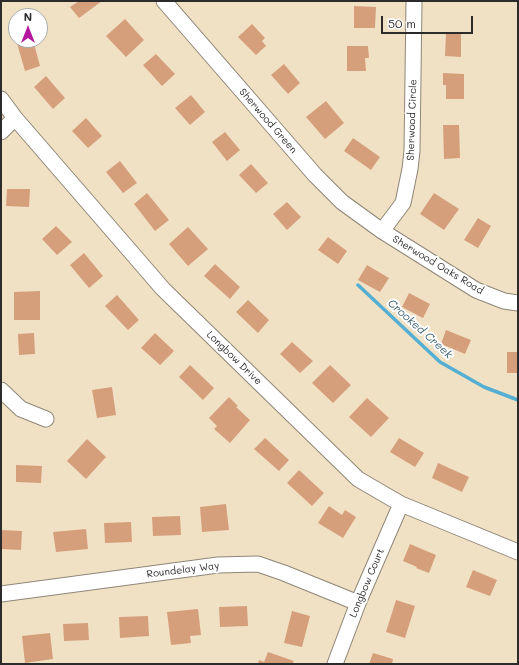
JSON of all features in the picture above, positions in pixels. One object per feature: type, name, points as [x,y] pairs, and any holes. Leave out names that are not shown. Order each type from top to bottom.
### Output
[{"type":"street","name":"Sherwood Green","points":[[164,1],[315,175],[342,202],[382,231]]},
{"type":"street","name":"Sherwood Circle","points":[[382,231],[403,203],[410,170],[412,151],[414,1]]},
{"type":"street","name":"Longbow Drive","points":[[1,99],[15,118],[163,289],[358,479],[400,504],[518,552]]},
{"type":"street","points":[[1,132],[15,118]]},
{"type":"street","name":"Sherwood Oaks Road","points":[[382,231],[476,290],[504,301],[518,303]]},
{"type":"street","points":[[1,390],[21,409],[46,419]]},
{"type":"street","name":"Longbow Court","points":[[335,664],[358,603],[400,504]]},
{"type":"street","name":"Roundelay Way","points":[[1,594],[218,565],[258,564],[358,603]]},
{"type":"building","points":[[79,1],[102,1],[79,18],[70,7]]},
{"type":"building","points":[[354,6],[376,7],[375,28],[354,28]]},
{"type":"building","points":[[125,19],[144,40],[126,57],[106,36]]},
{"type":"building","points":[[252,24],[265,38],[262,41],[266,46],[256,55],[238,37]]},
{"type":"building","points":[[446,33],[461,33],[461,57],[445,56]]},
{"type":"building","points":[[347,46],[368,46],[369,58],[365,58],[366,71],[347,71]]},
{"type":"building","points":[[18,48],[35,48],[40,66],[25,71]]},
{"type":"building","points":[[156,54],[175,74],[162,86],[143,65]]},
{"type":"building","points":[[284,64],[300,83],[288,94],[271,75]]},
{"type":"building","points":[[443,73],[464,74],[464,99],[446,99],[446,85],[443,85]]},
{"type":"building","points":[[46,76],[65,98],[53,109],[34,87]]},
{"type":"building","points":[[191,95],[205,112],[190,125],[175,108]]},
{"type":"building","points":[[326,101],[344,123],[325,139],[306,117]]},
{"type":"building","points":[[86,118],[102,136],[88,148],[72,131]]},
{"type":"building","points":[[443,125],[459,125],[460,158],[444,159]]},
{"type":"building","points":[[225,132],[240,150],[227,161],[212,142]]},
{"type":"building","points":[[353,138],[380,157],[371,170],[344,151]]},
{"type":"building","points":[[120,161],[137,183],[123,193],[106,172]]},
{"type":"building","points":[[251,164],[268,183],[256,193],[239,175]]},
{"type":"building","points":[[7,189],[30,189],[29,207],[6,206]]},
{"type":"building","points":[[147,193],[169,220],[155,231],[134,204]]},
{"type":"building","points":[[434,193],[459,209],[444,230],[420,214]]},
{"type":"building","points":[[287,202],[301,217],[287,230],[273,214]]},
{"type":"building","points":[[478,218],[491,226],[478,248],[464,240]]},
{"type":"building","points":[[56,226],[72,242],[57,255],[42,239]]},
{"type":"building","points":[[188,227],[208,249],[188,266],[169,244]]},
{"type":"building","points":[[328,237],[347,251],[338,264],[318,250]]},
{"type":"building","points":[[84,253],[103,276],[89,288],[70,265]]},
{"type":"building","points":[[215,264],[240,287],[230,299],[204,276]]},
{"type":"building","points":[[367,265],[389,278],[380,292],[358,280]]},
{"type":"building","points":[[40,291],[40,320],[14,320],[14,292]]},
{"type":"building","points":[[409,293],[430,304],[423,318],[402,307]]},
{"type":"building","points":[[117,295],[139,320],[128,330],[105,306]]},
{"type":"building","points":[[248,300],[269,320],[258,333],[236,312]]},
{"type":"building","points":[[446,330],[471,340],[465,354],[441,344]]},
{"type":"building","points":[[34,333],[35,354],[19,355],[18,334]]},
{"type":"building","points":[[155,333],[174,351],[160,365],[141,348]]},
{"type":"building","points":[[292,342],[313,361],[300,373],[280,354]]},
{"type":"building","points":[[507,352],[518,352],[518,373],[507,373]]},
{"type":"building","points":[[190,365],[214,388],[203,400],[179,377]]},
{"type":"building","points":[[330,365],[351,385],[333,403],[312,383]]},
{"type":"building","points":[[112,387],[116,415],[97,418],[92,390]]},
{"type":"building","points":[[229,397],[238,406],[236,407],[250,420],[230,443],[214,429],[217,426],[209,418]]},
{"type":"building","points":[[367,398],[389,418],[371,437],[349,417]]},
{"type":"building","points":[[265,438],[289,460],[279,471],[254,449]]},
{"type":"building","points":[[399,438],[424,453],[415,467],[390,452]]},
{"type":"building","points":[[87,439],[106,457],[86,479],[67,461]]},
{"type":"building","points":[[438,463],[469,477],[462,492],[432,478]]},
{"type":"building","points":[[16,465],[42,466],[41,483],[16,482]]},
{"type":"building","points":[[299,470],[324,493],[312,506],[287,483]]},
{"type":"building","points":[[226,504],[229,530],[202,532],[200,507]]},
{"type":"building","points":[[329,506],[342,515],[345,510],[356,517],[343,538],[318,523]]},
{"type":"building","points":[[180,516],[181,535],[153,536],[152,517]]},
{"type":"building","points":[[131,522],[132,542],[105,543],[104,523]]},
{"type":"building","points":[[86,529],[88,549],[56,552],[53,532]]},
{"type":"building","points":[[1,530],[22,531],[21,550],[1,549]]},
{"type":"building","points":[[410,544],[436,555],[429,573],[403,561]]},
{"type":"building","points":[[473,570],[497,580],[490,596],[466,587]]},
{"type":"building","points":[[396,600],[415,606],[405,638],[386,632]]},
{"type":"building","points":[[247,606],[248,626],[220,627],[219,607]]},
{"type":"building","points":[[198,609],[201,635],[190,636],[191,643],[171,645],[167,612]]},
{"type":"building","points":[[292,611],[310,616],[302,647],[284,643]]},
{"type":"building","points":[[148,616],[149,636],[120,638],[119,617]]},
{"type":"building","points":[[88,623],[89,640],[64,641],[63,624]]},
{"type":"building","points":[[50,633],[53,659],[25,663],[22,636]]},
{"type":"building","points":[[268,652],[294,661],[292,664],[258,664],[259,660],[264,662]]},
{"type":"building","points":[[373,653],[393,659],[392,664],[369,664]]},
{"type":"waterway","name":"Crooked Creek","points":[[358,285],[440,362],[484,387],[518,400]]}]
